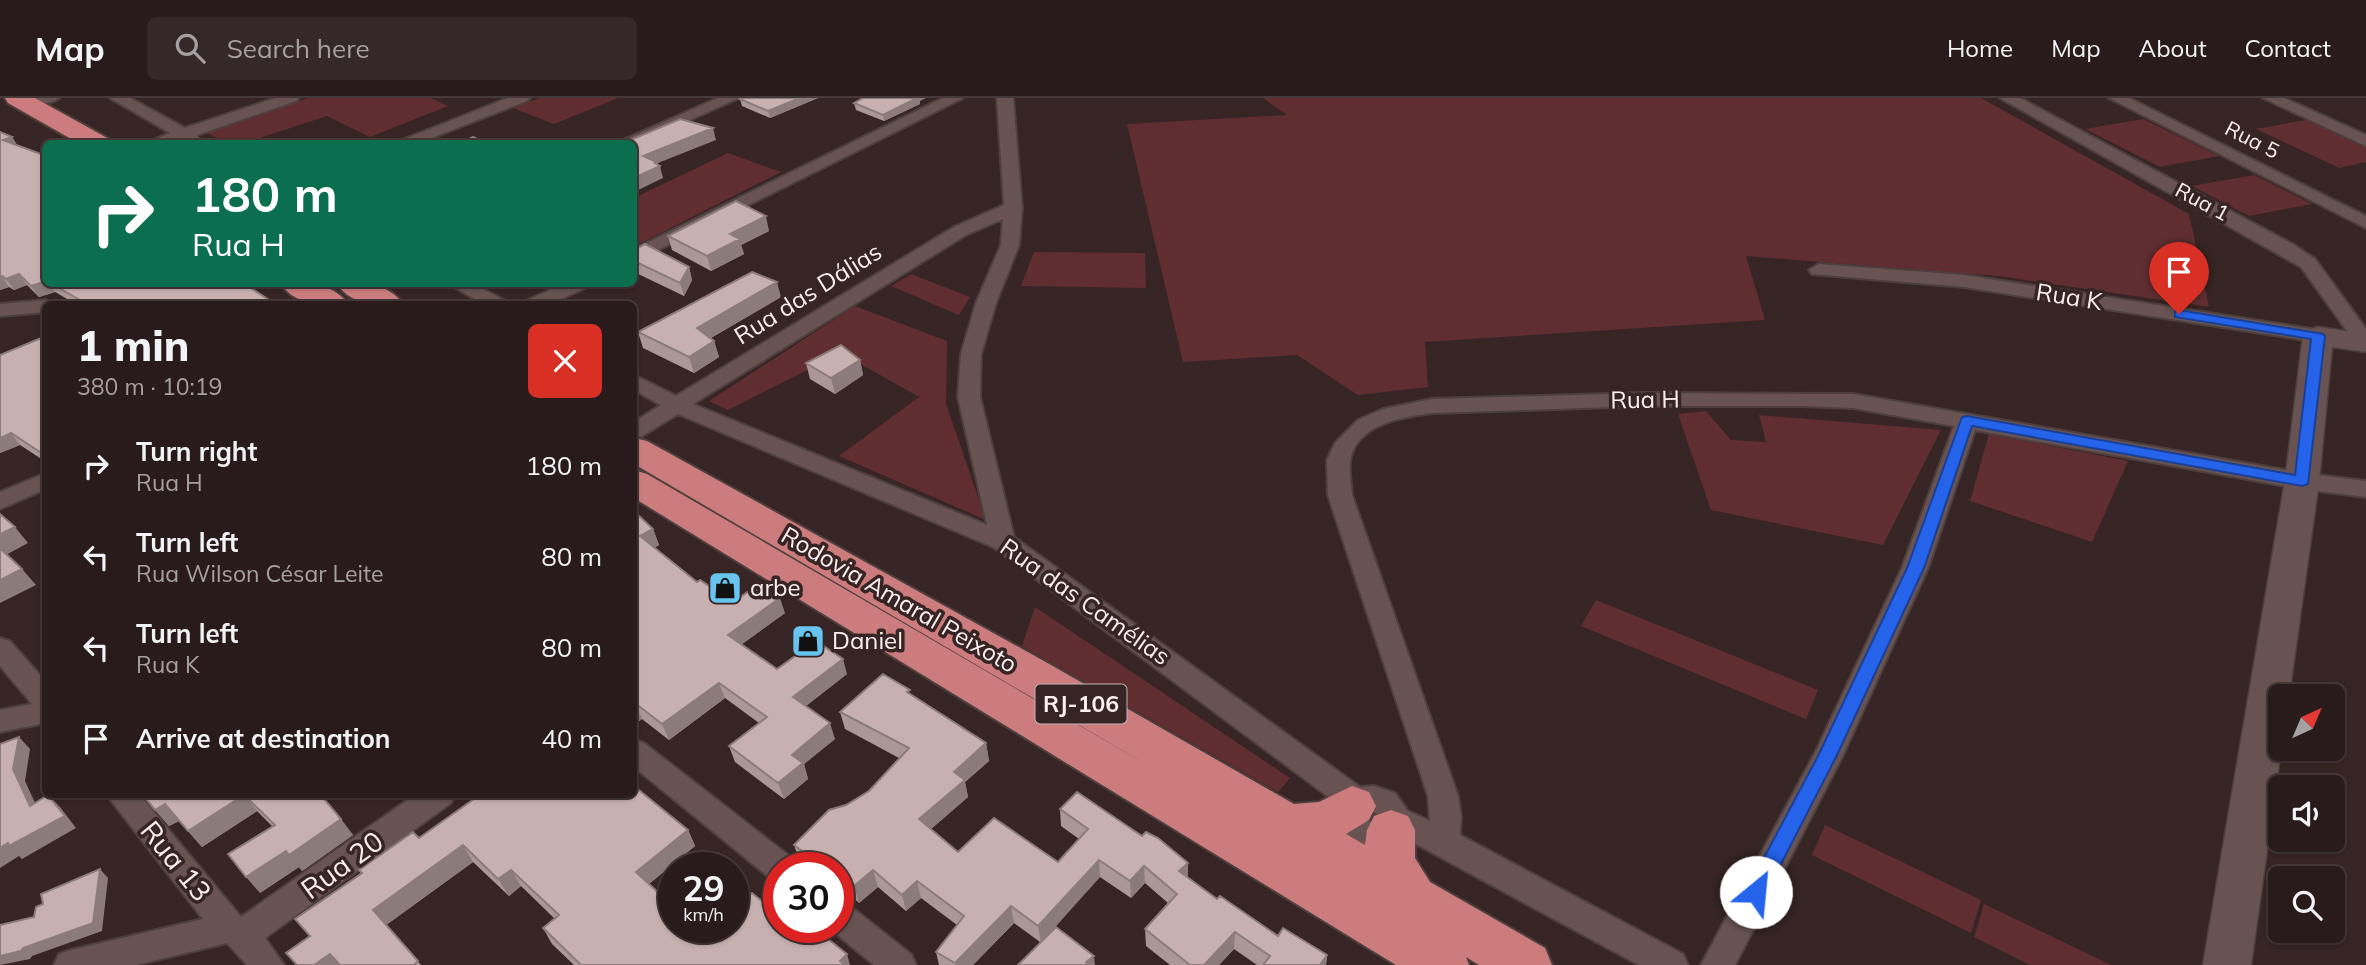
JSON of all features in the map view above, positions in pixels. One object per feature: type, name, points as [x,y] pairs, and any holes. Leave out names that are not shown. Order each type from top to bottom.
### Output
[{"type":"highway","points":[[17,98],[48,106],[95,140]]},
{"type":"highway","points":[[0,112],[48,140]]},
{"type":"highway","points":[[301,287],[327,301]]},
{"type":"highway","points":[[357,287],[382,301]]},
{"type":"highway","name":"Rodovia Amaral Peixoto","points":[[637,451],[1036,677],[1526,965]]},
{"type":"highway","name":"Rodovia Amaral Peixoto","points":[[637,484],[1427,961]]},
{"type":"highway","points":[[1286,825],[1374,814],[1388,843],[1390,858],[1412,898]]},
{"type":"street","points":[[48,106],[68,98]]},
{"type":"street","points":[[118,98],[193,140]]},
{"type":"street","points":[[167,140],[291,98]]},
{"type":"street","points":[[411,140],[523,98]]},
{"type":"street","points":[[631,140],[731,98]]},
{"type":"street","points":[[637,255],[955,98]]},
{"type":"street","points":[[1002,541],[996,506],[968,397],[971,354],[986,303],[1010,245],[1013,208],[1005,98]]},
{"type":"street","name":"Rua 1","points":[[2008,98],[2287,248],[2308,263],[2348,340]]},
{"type":"street","name":"Rua 5","points":[[2118,98],[2366,223]]},
{"type":"street","points":[[2271,98],[2366,141]]},
{"type":"street","name":"Rua das Dálias","points":[[637,429],[960,231],[1013,208]]},
{"type":"street","name":"Rua K","points":[[1819,270],[1964,281],[2348,340]]},
{"type":"street","points":[[464,287],[491,301]]},
{"type":"street","points":[[541,301],[572,287]]},
{"type":"street","points":[[0,310],[42,306]]},
{"type":"street","points":[[2227,965],[2302,481],[2348,340]]},
{"type":"street","name":"Rua das Camélias","points":[[637,383],[678,406],[1002,541],[1374,814],[1444,842],[1671,965]]},
{"type":"street","name":"Rua H","points":[[1444,842],[1447,816],[1443,796],[1340,495],[1339,458],[1349,439],[1371,420],[1397,411],[1432,406],[1771,398],[1853,401],[2302,481],[2366,489]]},
{"type":"street","points":[[1718,965],[1828,755],[1916,568],[1967,420]]},
{"type":"street","points":[[0,501],[42,482]]},
{"type":"street","points":[[0,648],[42,696]]},
{"type":"street","points":[[0,721],[42,713]]},
{"type":"street","points":[[637,753],[763,854]]},
{"type":"street","name":"Rua 13","points":[[124,798],[236,932],[267,965]]},
{"type":"street","name":"Rua 20","points":[[71,965],[236,932],[434,798]]},
{"type":"street","points":[[854,928],[899,965]]},
{"type":"shaded area","points":[[308,98],[431,98],[448,106],[370,137],[327,116],[253,140],[220,140],[206,132]]},
{"type":"shaded area","points":[[539,98],[618,98],[554,124],[513,108]]},
{"type":"shaded area","points":[[1263,98],[1981,98],[2189,214],[2209,307],[1998,276],[1746,256],[1765,320],[1425,342],[1428,387],[1358,395],[1297,355],[1183,362],[1127,124],[1287,115]]},
{"type":"shaded area","points":[[2143,119],[2219,156],[2160,167],[2085,129]]},
{"type":"shaded area","points":[[2311,119],[2366,143],[2366,162],[2339,168],[2256,129]]},
{"type":"shaded area","points":[[728,153],[781,172],[637,245],[637,197]]},
{"type":"shaded area","points":[[2254,175],[2312,204],[2249,216],[2192,186]]},
{"type":"shaded area","points":[[1034,252],[1145,253],[1146,288],[1021,286]]},
{"type":"shaded area","points":[[911,274],[970,297],[959,315],[891,286]]},
{"type":"shaded area","points":[[855,306],[947,341],[946,404],[986,520],[839,456],[919,397],[841,353],[728,410],[709,401]]},
{"type":"shaded area","points":[[1706,411],[1731,440],[1766,442],[1759,415],[1941,430],[1883,545],[1711,510],[1678,414]]},
{"type":"shaded area","points":[[1989,434],[2128,461],[2092,542],[1970,501]]},
{"type":"shaded area","points":[[1596,600],[1818,690],[1806,719],[1581,626]]},
{"type":"shaded area","points":[[1035,607],[1290,778],[1278,792],[1022,646]]},
{"type":"shaded area","points":[[1825,825],[1981,900],[1971,933],[1812,855]]},
{"type":"shaded area","points":[[1984,904],[2111,965],[2030,965],[1974,937]]},
{"type":"building","points":[[800,98],[768,111],[740,99]]},
{"type":"building","points":[[863,98],[917,98],[883,115],[854,103]]},
{"type":"building","points":[[680,119],[713,128],[643,156],[660,166],[637,177],[637,140],[630,140]]},
{"type":"building","points":[[0,132],[12,137],[3,140],[42,155],[42,282],[31,286],[19,274],[6,279],[0,277]]},
{"type":"building","points":[[736,201],[766,216],[730,234],[740,239],[707,256],[668,236]]},
{"type":"building","points":[[645,244],[689,267],[680,283],[637,262],[637,248]]},
{"type":"building","points":[[752,272],[777,282],[697,328],[714,341],[689,357],[638,332]]},
{"type":"building","points":[[57,287],[250,287],[270,301],[82,301]]},
{"type":"building","points":[[42,338],[42,453],[11,433],[0,438],[0,355]]},
{"type":"building","points":[[841,345],[860,360],[831,378],[806,363]]},
{"type":"building","points":[[0,514],[15,527],[0,534]]},
{"type":"building","points":[[637,514],[653,529],[640,536],[697,582],[700,580],[733,602],[759,584],[780,598],[728,635],[777,669],[816,641],[843,659],[793,697],[830,723],[792,755],[803,763],[778,783],[729,746],[767,717],[719,683],[662,724],[637,705]]},
{"type":"building","points":[[0,548],[22,569],[0,580]]},
{"type":"building","points":[[883,674],[986,743],[954,772],[965,780],[919,819],[958,852],[994,818],[1058,862],[1088,829],[1060,809],[1077,792],[1142,836],[1146,832],[1158,838],[1188,863],[1179,871],[1217,899],[1220,896],[1278,936],[1283,928],[1327,955],[1320,965],[1263,965],[1270,956],[1235,932],[1204,965],[1190,965],[1145,929],[1177,894],[1144,866],[1130,881],[1099,860],[1038,926],[1011,906],[955,963],[936,952],[964,916],[917,881],[902,895],[873,870],[854,886],[854,852],[803,852],[794,845],[829,810],[846,805],[869,791],[909,748],[840,712]]},
{"type":"building","points":[[19,737],[13,769],[30,806],[43,798],[50,798],[65,816],[9,846],[8,843],[0,848],[0,744]]},
{"type":"building","points":[[637,788],[688,830],[636,872],[658,892],[658,943],[749,943],[749,896],[752,893],[763,902],[763,943],[833,943],[847,954],[840,961],[845,965],[581,965],[543,928],[559,915],[511,870],[498,879],[463,845],[373,910],[418,961],[414,965],[340,965],[330,954],[314,965],[297,965],[286,953],[310,936],[295,919],[362,873],[359,870],[413,832],[419,838],[475,798],[637,798]]},
{"type":"building","points":[[145,798],[239,798],[188,831],[165,804],[155,810]]},
{"type":"building","points":[[247,798],[323,798],[341,819],[289,855],[286,851],[246,877],[228,854],[275,825]]},
{"type":"building","points":[[100,869],[93,923],[21,951],[0,956],[0,925],[34,917],[36,907],[43,904],[41,894]]},
{"type":"building","points":[[1056,927],[1094,956],[1086,962],[1087,965],[1018,965]]},
{"type":"place","name":"arbe","points":[[725,588]]},
{"type":"place","name":"Daniel","points":[[808,641]]},
{"type":"route","points":[[1756,892],[1828,755],[1916,568],[1967,420],[2302,481],[2318,336],[2179,314]]}]
